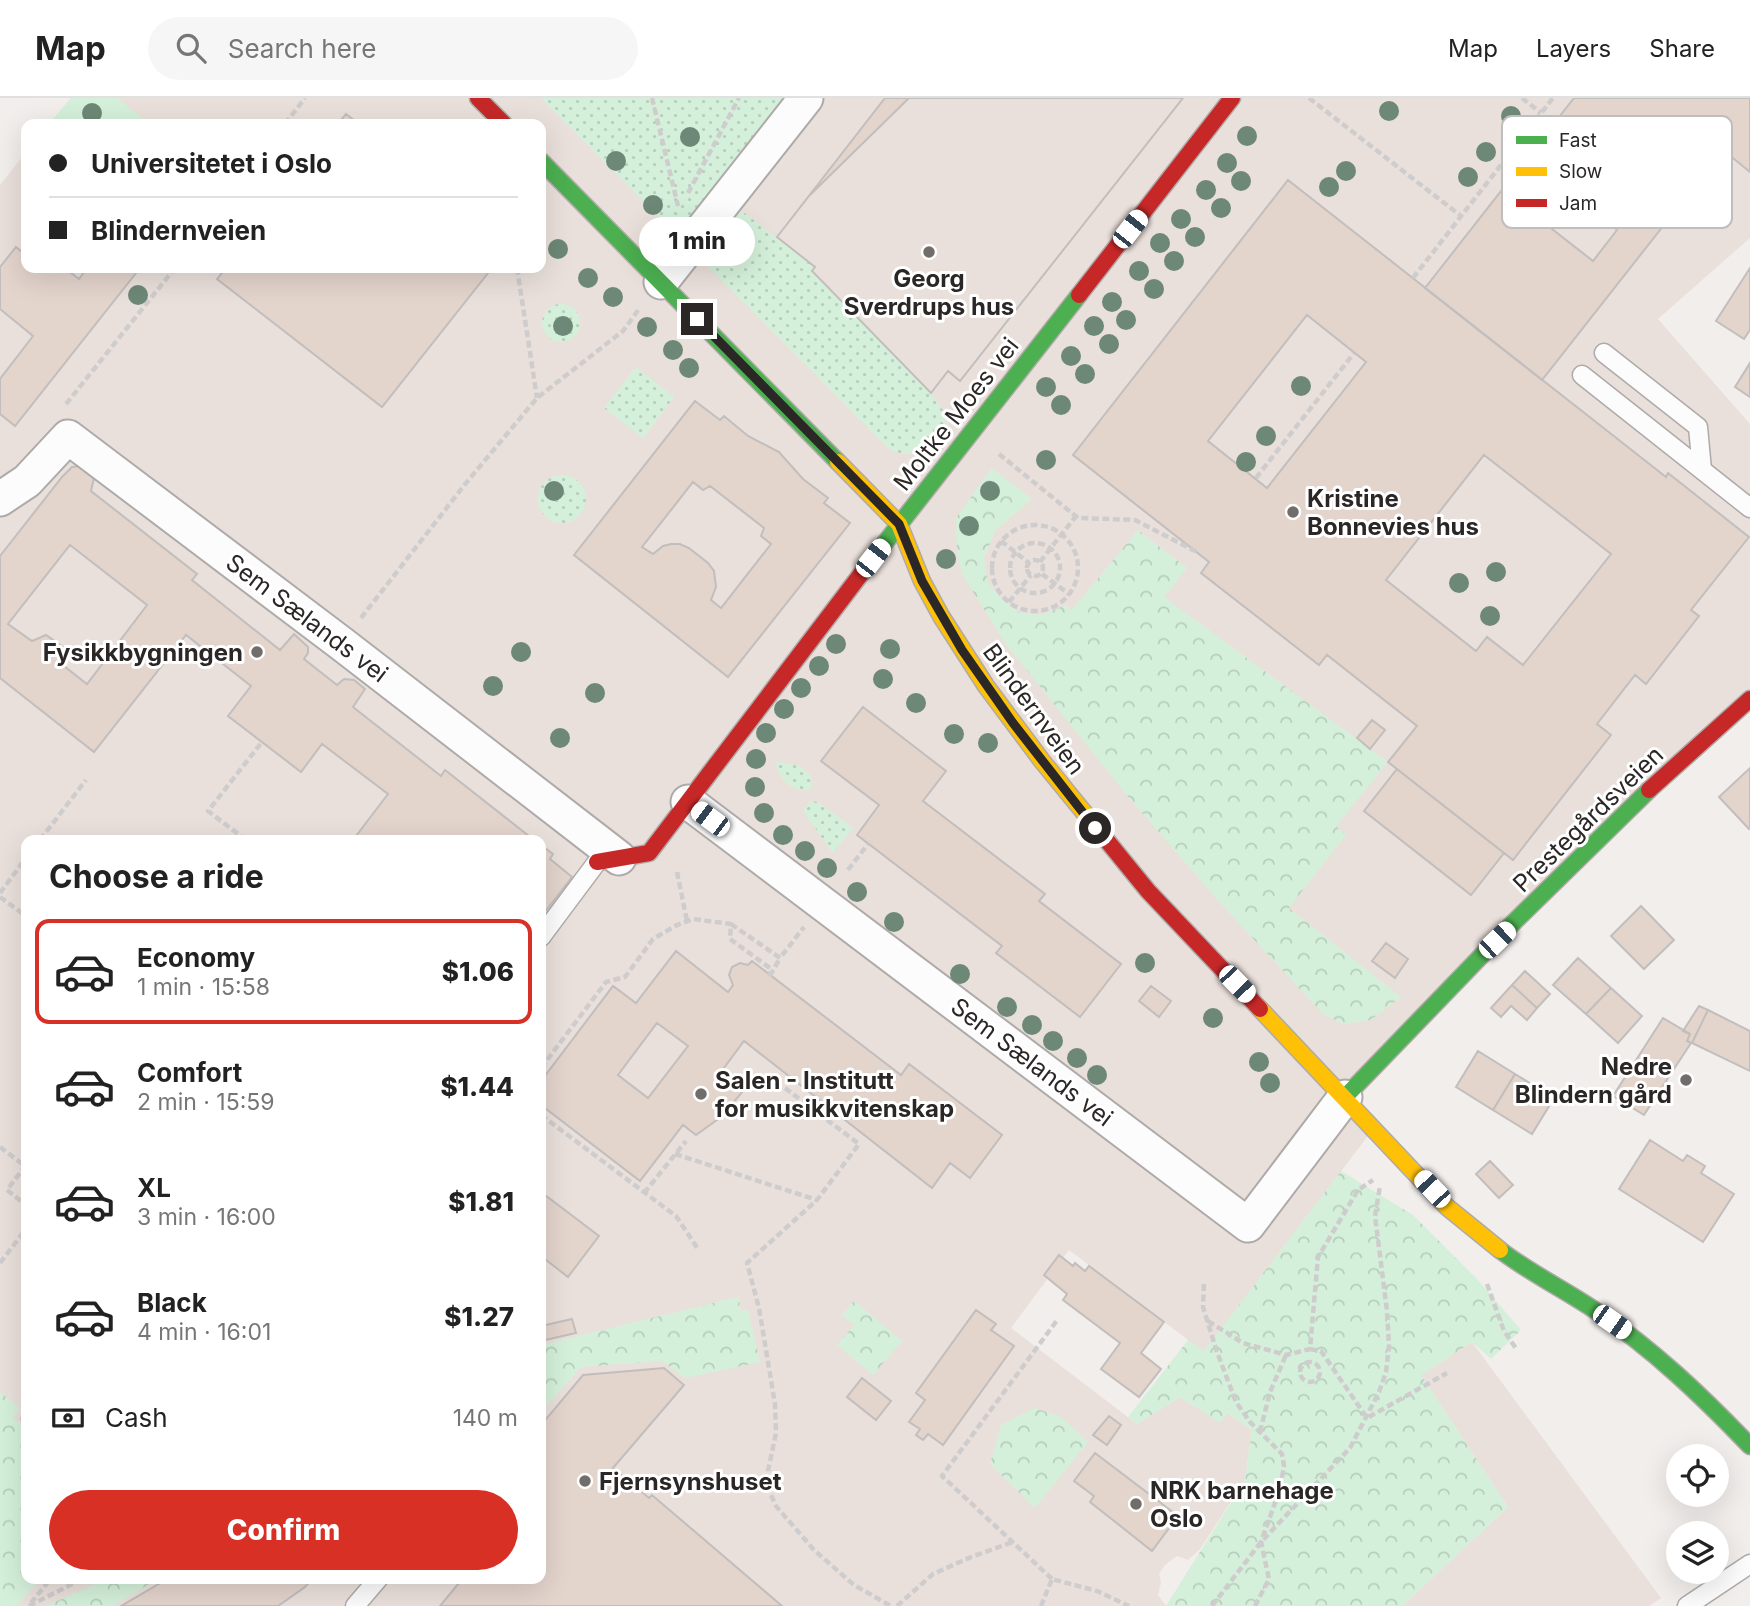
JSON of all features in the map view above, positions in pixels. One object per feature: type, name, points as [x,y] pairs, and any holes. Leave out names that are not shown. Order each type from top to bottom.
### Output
[{"type":"street","points":[[478,98],[499,119]]},
{"type":"street","points":[[661,282],[806,98]]},
{"type":"street","name":"Moltke Moes vei","points":[[608,860],[649,853],[899,524],[1233,98]]},
{"type":"street","name":"Blindernveien","points":[[546,166],[899,524],[922,581],[986,686],[1042,761],[1148,891],[1447,1207],[1504,1254],[1598,1312],[1651,1352],[1709,1403],[1750,1446]]},
{"type":"street","name":"Sem Sælands vei","points":[[0,499],[27,481],[68,437],[342,644],[608,860]]},
{"type":"street","name":"Prestegårdsveien","points":[[1345,1097],[1601,836],[1664,775],[1750,699]]},
{"type":"street","name":"Sem Sælands vei","points":[[688,802],[1248,1225],[1345,1097]]},
{"type":"lane","points":[[1604,353],[1698,427],[1702,470]]},
{"type":"lane","points":[[1582,375],[1750,508]]},
{"type":"lane","points":[[546,931],[608,860]]},
{"type":"lane","points":[[1687,1606],[1750,1564]]},
{"type":"lane","points":[[355,1606],[374,1584]]},
{"type":"path","points":[[289,119],[305,98]]},
{"type":"path","points":[[652,98],[679,209]]},
{"type":"path","points":[[1309,98],[1461,216]]},
{"type":"path","points":[[1522,98],[1541,113]]},
{"type":"path","points":[[1539,116],[1553,98]]},
{"type":"path","points":[[1413,278],[1502,163]]},
{"type":"path","points":[[64,408],[170,273]]},
{"type":"path","points":[[518,273],[537,398]]},
{"type":"path","points":[[342,644],[466,484],[537,398],[622,331],[661,282]]},
{"type":"path","points":[[1256,478],[1354,353]]},
{"type":"path","points":[[993,449],[1076,516],[1135,520],[1197,552]]},
{"type":"path","points":[[1040,562],[1076,516]]},
{"type":"path","points":[[1034,524],[1062,534],[1074,550],[1078,563],[1076,581],[1069,594],[1059,604],[1041,611],[1022,609],[1009,602],[996,587],[992,574],[994,554],[1001,541],[1017,528],[1034,524]]},
{"type":"path","points":[[1001,541],[1030,563]]},
{"type":"path","points":[[1030,544],[1042,544],[1051,548],[1060,565],[1055,584],[1048,590],[1037,593],[1021,588],[1013,579],[1010,569],[1016,553],[1030,544]]},
{"type":"path","points":[[1030,563],[1040,562]]},
{"type":"path","points":[[1031,575],[1037,576],[1041,573],[1043,566],[1040,562]]},
{"type":"path","points":[[1030,563],[1028,570],[1031,575]]},
{"type":"path","points":[[1041,573],[1069,594]]},
{"type":"path","points":[[1009,602],[1031,575]]},
{"type":"path","points":[[239,835],[208,811],[262,742]]},
{"type":"path","points":[[44,835],[86,780]]},
{"type":"path","points":[[848,870],[869,844]]},
{"type":"path","points":[[21,865],[0,895],[21,912]]},
{"type":"path","points":[[678,877],[687,922]]},
{"type":"path","points":[[731,924],[730,939],[770,968],[770,976],[780,958],[821,903]]},
{"type":"path","points":[[546,1061],[606,982],[625,977],[653,939],[693,919],[731,924],[780,958]]},
{"type":"path","points":[[785,1087],[859,1144],[817,1200],[747,1264],[759,1308],[775,1404],[776,1433],[768,1471],[768,1488],[776,1506],[814,1550],[854,1585],[891,1606]]},
{"type":"path","points":[[546,1119],[676,1216],[698,1249]]},
{"type":"path","points":[[644,1193],[686,1140]]},
{"type":"path","points":[[0,1146],[21,1162]]},
{"type":"path","points":[[675,1154],[817,1200]]},
{"type":"path","points":[[21,1172],[7,1190],[21,1201]]},
{"type":"path","points":[[1212,1606],[1261,1542],[1350,1448],[1367,1418],[1386,1372],[1389,1346],[1387,1311],[1375,1216],[1376,1199],[1383,1174],[1358,1191],[1318,1257],[1310,1349]]},
{"type":"path","points":[[0,1263],[21,1238]]},
{"type":"path","points":[[1486,1282],[1504,1331],[1517,1350]]},
{"type":"path","points":[[1205,1284],[1203,1307],[1236,1402],[1282,1454],[1284,1466],[1280,1489],[1261,1542],[1269,1579],[1255,1606]]},
{"type":"path","points":[[1058,1319],[942,1476],[1052,1579],[1097,1591],[1129,1606]]},
{"type":"path","points":[[1207,1320],[1243,1343],[1286,1355],[1310,1349],[1321,1351],[1367,1418]]},
{"type":"path","points":[[1313,1363],[1317,1351]]},
{"type":"path","points":[[1260,1432],[1270,1392],[1286,1355]]},
{"type":"path","points":[[1307,1362],[1313,1363],[1318,1366],[1319,1375],[1309,1382],[1301,1376],[1300,1370],[1307,1362]]},
{"type":"path","points":[[1367,1418],[1447,1373]]},
{"type":"path","points":[[897,1606],[933,1574],[1013,1542]]},
{"type":"path","points":[[1041,1606],[1052,1579]]},
{"type":"path","points":[[30,1605],[46,1584]]},
{"type":"path","points":[[30,1605],[72,1584]]},
{"type":"shaded area","points":[[71,98],[1750,98],[1750,238],[1658,319],[1750,424],[1750,699],[1345,1097],[1374,1128],[1204,1352],[1069,1250],[1011,1328],[1137,1424],[1180,1397],[1220,1422],[1228,1413],[1252,1430],[1245,1480],[1200,1549],[1188,1560],[1177,1556],[1165,1565],[1159,1574],[1161,1583],[1158,1595],[1166,1606],[0,1606],[0,185],[21,158],[21,273],[546,273],[546,119],[53,119]]},
{"type":"shaded area","points":[[1472,1342],[1661,1598],[1649,1606],[1402,1606],[1508,1507],[1420,1375]]},
{"type":"green space","points":[[71,98],[117,98],[143,119],[53,119]]},
{"type":"green space","points":[[541,98],[792,98],[717,192],[815,267],[812,271],[931,393],[949,419],[930,443],[910,454],[889,449]]},
{"type":"green space","points":[[561,304],[574,310],[580,323],[574,336],[561,342],[548,336],[542,323],[548,310]]},
{"type":"green space","points":[[636,367],[674,397],[643,438],[604,408]]},
{"type":"green space","points":[[992,468],[1032,499],[995,531],[984,559],[988,583],[1018,612],[1040,615],[1066,605],[1071,611],[1138,530],[1187,568],[1164,597],[1388,762],[1336,826],[1346,835],[1289,908],[1401,997],[1371,1020],[1344,1024],[1323,1014],[1222,905],[1125,793],[1005,643],[962,574],[957,552],[956,518]]},
{"type":"green space","points":[[562,475],[579,482],[586,499],[579,516],[562,523],[545,516],[538,499],[545,482]]},
{"type":"green space","points":[[775,761],[800,766],[811,776],[811,790],[797,789],[787,783]]},
{"type":"green space","points":[[810,801],[818,802],[853,828],[833,853],[803,811]]},
{"type":"green space","points":[[1341,1171],[1413,1215],[1476,1278],[1521,1330],[1491,1359],[1472,1342],[1421,1375],[1508,1507],[1402,1606],[1166,1606],[1245,1480],[1252,1430],[1228,1413],[1220,1423],[1180,1397],[1137,1424],[1128,1417],[1188,1340],[1204,1351]]},
{"type":"green space","points":[[738,1297],[741,1311],[748,1310],[760,1362],[685,1378],[662,1361],[581,1367],[546,1406],[546,1344]]},
{"type":"green space","points":[[854,1301],[902,1341],[873,1375],[837,1345],[854,1325],[842,1315]]},
{"type":"green space","points":[[0,1392],[20,1408],[13,1418],[21,1424],[21,1584],[35,1584],[17,1606],[0,1606]]},
{"type":"green space","points":[[1035,1408],[1061,1417],[1088,1442],[1035,1508],[990,1464],[1001,1425]]},
{"type":"green space","points":[[96,1584],[149,1584],[112,1606],[46,1606]]},
{"type":"building","name":"Georg Sverdrups hus","points":[[885,98],[1183,98],[960,381],[948,371],[931,393],[812,271],[815,267],[777,237]]},
{"type":"building","name":"Georg Sverdrups hus","points":[[909,98],[1183,98],[960,381],[948,371],[931,393],[812,271],[815,267],[777,237],[809,196]]},
{"type":"building","points":[[1574,98],[1750,98],[1750,172],[1732,157],[1732,116],[1560,116]]},
{"type":"building","name":"Kristine Bonnevies hus","points":[[1288,180],[1666,477],[1668,473],[1749,537],[1691,610],[1699,616],[1646,684],[1635,675],[1597,724],[1611,735],[1513,860],[1388,762],[1417,726],[1327,655],[1319,665],[1201,573],[1209,562],[1073,455]],"holes":[[[1307,315],[1366,362],[1267,488],[1208,441]],[[1484,455],[1611,554],[1523,665],[1487,637],[1476,651],[1386,580]]]},
{"type":"building","points":[[1502,190],[1502,228],[1551,228],[1593,261],[1617,230],[1614,228],[1662,228],[1542,380],[1425,288]]},
{"type":"building","points":[[16,247],[21,251],[21,273],[71,273],[79,279],[83,273],[136,273],[15,426],[0,414],[0,379],[33,336],[0,309],[0,267]]},
{"type":"building","points":[[1750,268],[1750,330],[1744,339],[1716,321]]},
{"type":"building","points":[[222,273],[488,273],[382,407],[217,279]]},
{"type":"building","points":[[1750,363],[1750,397],[1735,387]]},
{"type":"building","points":[[695,401],[720,420],[724,416],[748,436],[779,452],[803,479],[828,498],[824,503],[850,523],[728,677],[574,555]],"holes":[[[693,482],[703,490],[710,486],[764,528],[761,536],[771,544],[721,608],[711,600],[716,587],[714,571],[689,548],[671,544],[663,546],[653,554],[642,547]]]},
{"type":"building","name":"Fysikkbygningen","points":[[80,466],[94,478],[91,491],[197,574],[192,580],[280,650],[294,634],[308,647],[304,659],[337,685],[344,679],[354,680],[365,689],[353,707],[441,776],[445,770],[528,835],[357,835],[388,794],[322,744],[301,772],[228,716],[251,686],[186,635],[94,752],[0,678],[0,556],[72,467]],"holes":[[[70,545],[147,605],[87,684],[64,666],[67,650],[46,635],[32,641],[8,624]]]},
{"type":"building","points":[[863,707],[946,771],[923,801],[1045,894],[1039,901],[1121,964],[1080,1017],[996,953],[1002,946],[857,835],[879,805],[821,761]]},
{"type":"building","points":[[1372,720],[1385,730],[1370,749],[1357,738]]},
{"type":"building","points":[[1750,768],[1750,828],[1749,829],[1719,797]]},
{"type":"building","points":[[1397,769],[1504,853],[1471,895],[1364,811]]},
{"type":"building","points":[[546,849],[553,854],[550,859],[572,877],[546,911]]},
{"type":"building","points":[[1641,906],[1674,940],[1644,969],[1611,936]]},
{"type":"building","points":[[1386,943],[1408,959],[1395,978],[1372,961]]},
{"type":"building","points":[[676,951],[728,992],[733,985],[729,975],[732,967],[740,963],[748,965],[752,961],[901,1075],[909,1064],[1002,1135],[970,1178],[950,1163],[932,1188],[744,1041],[721,1072],[744,1090],[721,1117],[696,1135],[683,1125],[640,1181],[546,1109],[546,1074],[613,986],[636,1003]],"holes":[[[657,1023],[688,1046],[648,1098],[618,1075]]]},
{"type":"building","points":[[1578,958],[1611,988],[1586,1014],[1553,985]]},
{"type":"building","points":[[1525,971],[1550,994],[1537,1008],[1512,985]]},
{"type":"building","points":[[1512,985],[1537,1008],[1527,1020],[1511,1006],[1501,1017],[1491,1008]]},
{"type":"building","points":[[1151,986],[1171,1001],[1159,1017],[1139,1001]]},
{"type":"building","points":[[1611,988],[1642,1016],[1618,1043],[1586,1014]]},
{"type":"building","points":[[1699,1006],[1708,1010],[1692,1043],[1687,1041],[1690,1034],[1683,1031]]},
{"type":"building","points":[[1708,1010],[1750,1031],[1750,1071],[1692,1043]]},
{"type":"building","points":[[1663,1018],[1690,1034],[1687,1041],[1691,1043],[1644,1115],[1613,1096]]},
{"type":"building","points":[[1478,1051],[1515,1074],[1493,1110],[1456,1087]]},
{"type":"building","points":[[1515,1074],[1554,1098],[1532,1134],[1493,1110]]},
{"type":"building","points":[[1650,1140],[1683,1161],[1687,1155],[1705,1166],[1701,1173],[1734,1194],[1703,1242],[1619,1189]]},
{"type":"building","points":[[1490,1161],[1513,1185],[1499,1198],[1476,1174]]},
{"type":"building","points":[[546,1196],[599,1236],[568,1277],[546,1260]]},
{"type":"building","points":[[1059,1255],[1085,1271],[1089,1266],[1164,1322],[1141,1353],[1161,1369],[1139,1397],[1101,1369],[1120,1343],[1063,1300],[1067,1294],[1044,1275]]},
{"type":"building","points":[[976,1310],[996,1324],[991,1330],[1014,1346],[943,1445],[928,1434],[923,1440],[916,1435],[920,1429],[909,1422],[925,1400],[916,1393]]},
{"type":"building","points":[[572,1319],[576,1333],[546,1340],[546,1325]]},
{"type":"building","name":"Fjernsynshuset","points":[[664,1368],[684,1385],[613,1468],[649,1498],[652,1495],[782,1606],[440,1606],[458,1584],[546,1584],[546,1419],[583,1375]]},
{"type":"building","points":[[862,1378],[891,1401],[876,1420],[847,1397]]},
{"type":"building","points":[[1109,1416],[1121,1425],[1107,1445],[1093,1435]]},
{"type":"building","points":[[1095,1453],[1178,1516],[1152,1551],[1090,1502],[1094,1496],[1074,1481]]},
{"type":"building","points":[[159,1584],[308,1584],[278,1606],[121,1606]]},
{"type":"traffic: fast","points":[[546,166],[838,462]]},
{"type":"traffic: fast","points":[[877,553],[1079,295]]},
{"type":"traffic: fast","points":[[1345,1097],[1513,923],[1649,790]]},
{"type":"traffic: fast","points":[[1500,1250],[1638,1341],[1696,1392],[1750,1446]]},
{"type":"traffic: slow","points":[[838,462],[899,524],[922,581],[986,686],[1091,821]]},
{"type":"traffic: slow","points":[[1260,1009],[1447,1207],[1500,1250]]},
{"type":"traffic: jam","points":[[478,98],[499,119]]},
{"type":"traffic: jam","points":[[1079,295],[1232,98]]},
{"type":"traffic: jam","points":[[597,862],[649,853],[877,553]]},
{"type":"traffic: jam","points":[[1649,790],[1750,699]]},
{"type":"traffic: jam","points":[[1091,821],[1148,891],[1260,1009]]},
{"type":"place","name":"Georg Sverdrups hus","points":[[929,252]]},
{"type":"place","name":"Kristine Bonnevies hus","points":[[1293,512]]},
{"type":"place","name":"Fysikkbygningen","points":[[257,652]]},
{"type":"place","name":"Nedre Blindern gård","points":[[1686,1080]]},
{"type":"place","name":"Salen - Institutt for musikkvitenskap","points":[[701,1094]]},
{"type":"place","name":"Fjernsynshuset","points":[[585,1481]]},
{"type":"place","name":"NRK barnehage Oslo","points":[[1136,1504]]},
{"type":"route","points":[[697,319],[899,524],[922,581],[962,650],[1013,723],[1095,828]]}]
